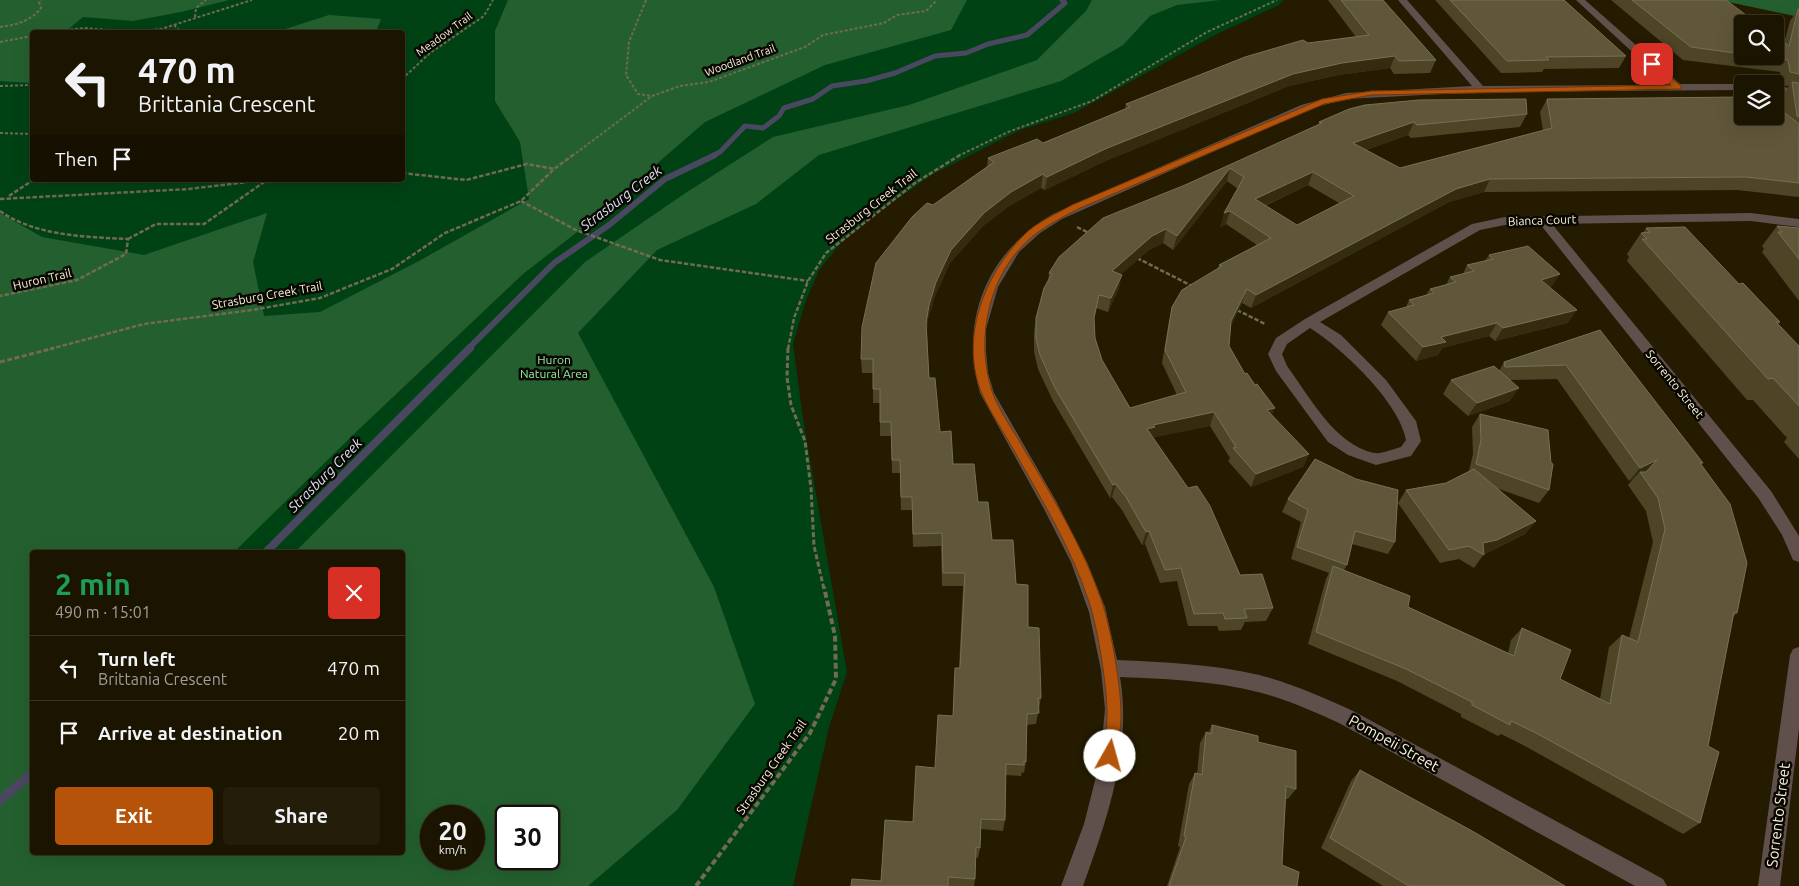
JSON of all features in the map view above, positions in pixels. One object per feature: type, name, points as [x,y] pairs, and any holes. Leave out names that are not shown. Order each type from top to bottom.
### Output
[{"type":"street","points":[[1402,0],[1480,90]]},
{"type":"street","points":[[1580,0],[1678,88]]},
{"type":"street","points":[[1072,886],[1092,835],[1108,775],[1114,717],[1109,668],[1096,603],[1062,525],[987,393],[979,358],[980,319],[992,285],[1010,256],[1028,236],[1058,216],[1322,102],[1371,93],[1734,87]]},
{"type":"street","points":[[1784,90],[1799,92]]},
{"type":"street","name":"Bianca Court","points":[[1310,322],[1336,338],[1381,384],[1411,425],[1414,441],[1406,452],[1376,458],[1353,451],[1333,438],[1281,368],[1275,354],[1281,341],[1310,322],[1476,227],[1505,221],[1751,217],[1799,223]]},
{"type":"street","name":"Sorrento Street","points":[[1543,220],[1764,495],[1789,532],[1799,555]]},
{"type":"street","name":"Sorrento Street","points":[[1768,886],[1799,655]]},
{"type":"street","name":"Pompeii Street","points":[[1109,668],[1166,670],[1247,681],[1294,694],[1346,717],[1656,886]]},
{"type":"path","points":[[0,27],[13,26],[35,18],[41,8],[39,2],[41,0]]},
{"type":"path","points":[[195,17],[196,8],[206,0]]},
{"type":"path","points":[[152,30],[252,0]]},
{"type":"path","name":"Meadow Trail","points":[[405,76],[430,53],[484,16],[493,0]]},
{"type":"path","points":[[646,0],[629,42],[626,75],[638,94],[652,96]]},
{"type":"path","name":"Woodland Trail","points":[[652,96],[680,86],[709,82],[805,46],[823,35],[884,23],[897,15],[926,11],[937,0]]},
{"type":"path","name":"Strasburg Creek Trail","points":[[696,886],[810,733],[836,679],[835,636],[814,546],[811,488],[805,440],[791,405],[787,377],[788,346],[794,318],[808,281],[826,253],[915,183],[959,155],[1008,132],[1071,110],[1098,98],[1207,32],[1270,5],[1277,0]]},
{"type":"path","points":[[174,24],[179,30]]},
{"type":"path","points":[[67,30],[84,28],[114,30]]},
{"type":"path","points":[[0,42],[30,36]]},
{"type":"path","points":[[0,86],[30,85]]},
{"type":"path","name":"Strasburg Creek Trail","points":[[0,362],[144,324],[252,310],[320,298],[392,269],[445,233],[521,201],[554,170],[652,96]]},
{"type":"path","points":[[0,133],[30,134]]},
{"type":"path","points":[[405,174],[466,180],[527,164],[554,170]]},
{"type":"path","points":[[0,198],[13,196],[30,182]]},
{"type":"path","points":[[0,198],[189,189],[249,182]]},
{"type":"path","name":"Huron Trail","points":[[0,296],[77,280],[126,254],[128,240],[156,224],[204,224],[263,182]]},
{"type":"path","points":[[521,201],[576,230],[660,260],[808,281]]},
{"type":"path","points":[[0,211],[4,215],[35,226],[84,237],[128,240]]},
{"type":"path","points":[[1058,216],[1090,233]]},
{"type":"path","points":[[1134,256],[1195,288]]},
{"type":"path","points":[[1230,306],[1265,324]]},
{"type":"green space","name":"Huron Natural Area","points":[[0,0],[1283,0],[1279,5],[1217,34],[1074,113],[1020,130],[933,174],[872,216],[841,243],[819,270],[805,303],[793,344],[803,419],[847,672],[829,727],[793,886],[0,886]]},
{"type":"green space","points":[[0,0],[229,0],[133,21],[83,17],[67,30],[30,30],[30,83],[0,81]]},
{"type":"green space","points":[[508,0],[967,0],[951,30],[825,65],[705,122],[585,226],[523,274],[355,433],[236,550],[30,550],[30,855],[405,855],[405,550],[297,550],[585,262],[684,194],[773,137],[909,105],[1037,60],[1086,11],[1092,0],[1220,0],[1177,5],[1150,16],[1123,45],[1061,81],[819,155],[756,204],[657,250],[578,333],[714,587],[755,704],[677,810],[588,886],[0,886],[0,213],[42,237],[144,255],[267,213],[253,262],[264,316],[320,312],[419,261],[529,199],[520,142],[495,101],[495,31]]},
{"type":"green space","points":[[1719,0],[1799,0],[1799,17]]},
{"type":"green space","points":[[329,15],[381,19],[377,30],[282,30]]},
{"type":"building","points":[[1341,0],[1383,0],[1436,60],[1399,61],[1395,56],[1342,63],[1293,74],[1105,149],[1047,177],[1043,174],[1011,192],[984,213],[951,250],[936,282],[929,305],[926,323],[929,378],[935,378],[940,432],[951,431],[953,464],[974,464],[978,502],[988,502],[992,540],[1013,540],[1016,584],[1028,585],[1028,627],[1039,628],[1041,698],[1038,698],[1039,713],[1027,714],[1026,762],[1024,761],[1024,765],[1006,764],[1005,820],[981,819],[980,848],[976,847],[975,879],[948,877],[948,886],[851,886],[852,879],[881,881],[885,820],[913,822],[916,766],[935,768],[938,715],[953,716],[955,668],[960,668],[965,573],[943,573],[942,533],[913,534],[912,497],[901,497],[900,460],[892,460],[891,422],[880,422],[880,389],[873,389],[873,359],[861,359],[862,327],[876,263],[912,217],[927,203],[933,205],[994,162],[988,158],[1037,139],[1043,143],[1130,107],[1126,104],[1245,57],[1303,40],[1308,43],[1369,35]]},
{"type":"building","points":[[1450,0],[1564,0],[1626,56],[1546,57],[1549,60],[1507,61]]},
{"type":"building","points":[[1632,0],[1726,0],[1746,15],[1734,15],[1734,53],[1691,47]]},
{"type":"building","points":[[1799,9],[1799,74],[1790,72],[1788,60],[1784,59],[1784,42],[1789,46]]},
{"type":"building","points":[[1792,82],[1799,83],[1799,117],[1797,116]]},
{"type":"building","points":[[1734,97],[1734,125],[1784,125],[1784,112],[1799,124],[1799,183],[1746,177],[1490,179],[1456,189],[1256,295],[1247,289],[1231,321],[1229,346],[1245,374],[1247,373],[1255,385],[1257,384],[1275,408],[1267,410],[1309,454],[1256,474],[1233,448],[1236,447],[1214,412],[1153,425],[1155,427],[1147,429],[1188,488],[1197,486],[1210,506],[1240,575],[1262,574],[1273,608],[1244,609],[1247,618],[1225,619],[1223,613],[1194,614],[1181,568],[1165,570],[1149,531],[1146,532],[1126,497],[1116,484],[1113,485],[1055,388],[1040,355],[1036,339],[1036,318],[1044,288],[1052,274],[1049,273],[1059,257],[1103,218],[1185,185],[1349,109],[1365,105],[1419,100],[1526,99],[1527,114],[1417,125],[1414,122],[1353,143],[1400,168],[1552,128],[1547,99]],"holes":[[[1230,168],[1244,177],[1224,213],[1230,211],[1271,238],[1219,265],[1222,266],[1182,290],[1172,307],[1165,350],[1186,392],[1130,408],[1102,360],[1095,338],[1094,318],[1099,295],[1111,298],[1122,275],[1112,271],[1152,236],[1166,229],[1177,236]],[[1313,172],[1354,196],[1297,225],[1255,199]]]},
{"type":"building","points":[[1777,226],[1799,228],[1799,259],[1778,232],[1782,232]]},
{"type":"building","points":[[1685,227],[1739,284],[1743,283],[1780,322],[1776,322],[1799,346],[1799,406],[1773,378],[1768,379],[1642,239],[1647,239],[1641,233],[1650,232],[1646,228]]},
{"type":"building","points":[[1528,246],[1560,274],[1541,280],[1577,310],[1503,328],[1497,323],[1441,337],[1446,342],[1423,347],[1388,312],[1414,305],[1409,300],[1434,293],[1430,289],[1456,282],[1450,277],[1474,271],[1467,265],[1493,259],[1489,255]]},
{"type":"building","points":[[1600,330],[1703,463],[1700,463],[1730,504],[1747,563],[1737,613],[1734,612],[1708,746],[1719,752],[1700,823],[1536,733],[1511,721],[1510,725],[1472,705],[1472,702],[1406,669],[1316,632],[1333,566],[1410,596],[1408,607],[1514,656],[1522,628],[1571,650],[1560,679],[1610,704],[1622,635],[1638,642],[1665,529],[1658,498],[1640,472],[1646,472],[1657,460],[1640,468],[1566,365],[1505,367],[1504,362]]},
{"type":"building","points":[[1494,366],[1519,388],[1477,403],[1451,380]]},
{"type":"building","points":[[1480,414],[1548,430],[1551,463],[1553,464],[1549,490],[1476,464],[1481,440]]},
{"type":"building","points":[[1315,459],[1356,479],[1398,490],[1395,542],[1355,531],[1347,565],[1297,547],[1308,510],[1288,499]]},
{"type":"building","points":[[1474,469],[1536,521],[1497,540],[1483,543],[1484,555],[1469,546],[1449,550],[1406,490],[1446,483]]},
{"type":"building","points":[[1212,725],[1258,736],[1258,742],[1296,751],[1296,789],[1286,786],[1282,865],[1299,872],[1297,886],[1169,886],[1186,837],[1184,836],[1195,773],[1202,775],[1206,732],[1212,734]]},
{"type":"building","points":[[1360,770],[1474,832],[1565,886],[1409,886],[1330,838]]},
{"type":"waterway","name":"Strasburg Creek","points":[[712,156],[720,152],[745,126],[763,128],[779,116],[784,108],[813,99],[832,86],[866,81],[895,73],[935,56],[966,53],[988,44],[1027,35],[1065,3],[1062,0]]},
{"type":"waterway","name":"Strasburg Creek","points":[[468,349],[554,263],[609,225],[665,179],[715,155]]},
{"type":"waterway","name":"Strasburg Creek","points":[[268,550],[470,348]]},
{"type":"waterway","name":"Strasburg Creek","points":[[0,801],[30,775]]},
{"type":"route","points":[[1110,756],[1114,717],[1109,668],[1096,603],[1062,525],[987,393],[979,358],[980,319],[992,285],[1010,256],[1028,236],[1050,220],[1075,207],[1305,107],[1346,96],[1371,93],[1678,88],[1652,64]]}]
